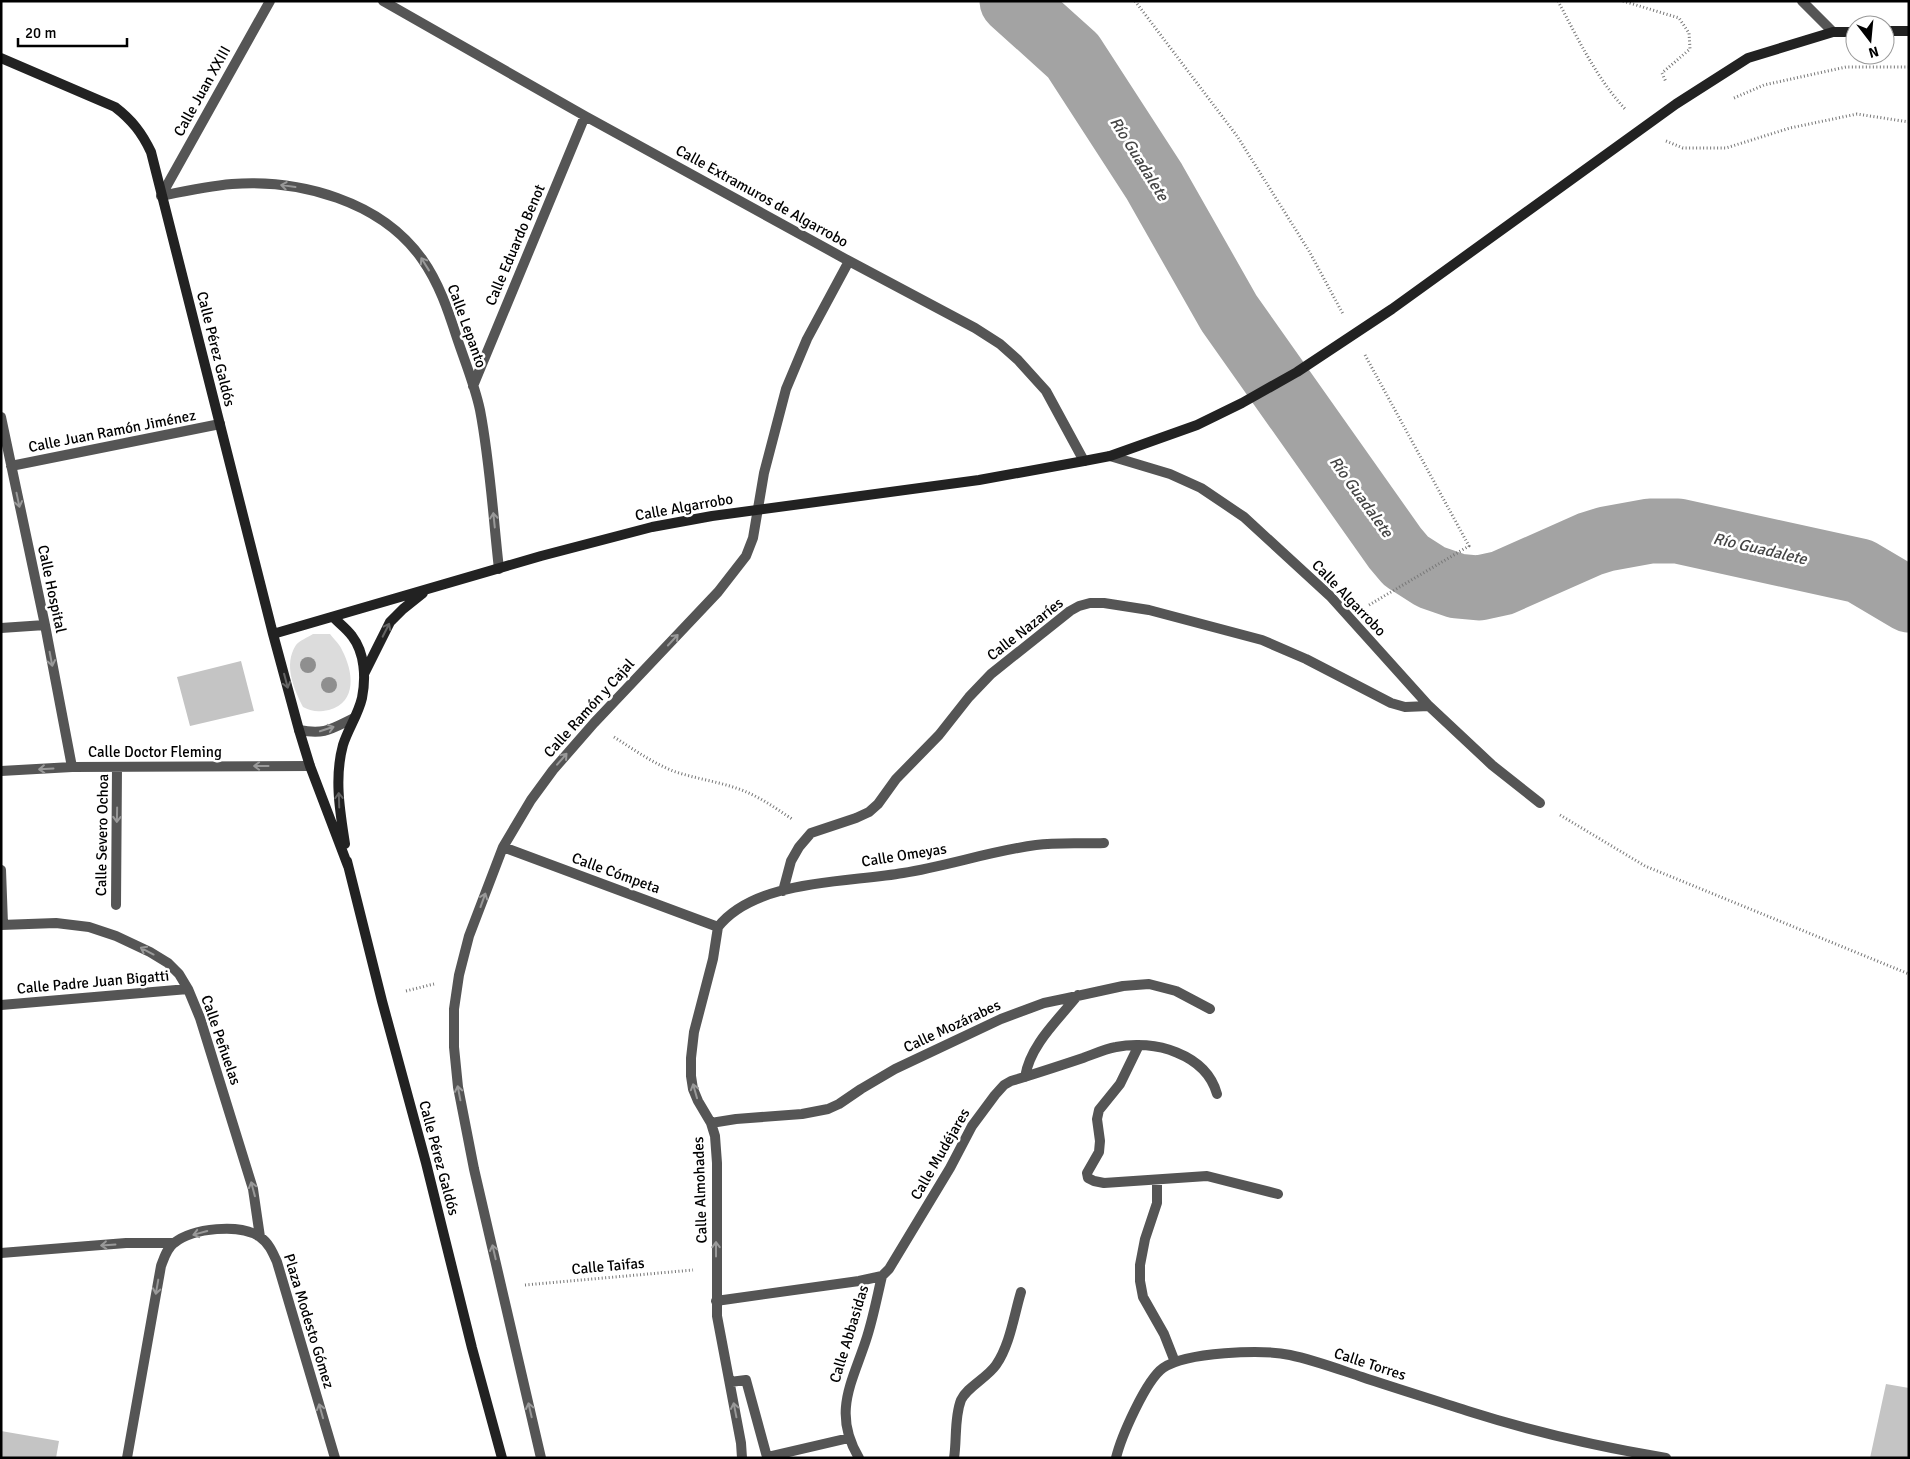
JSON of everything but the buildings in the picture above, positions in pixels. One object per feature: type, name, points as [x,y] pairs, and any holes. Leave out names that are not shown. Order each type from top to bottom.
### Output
[{"type":"street","name":"Calle Juan XXIII","points":[[161,196],[270,1]]},
{"type":"street","name":"Calle Extramuros de Algarrobo","points":[[383,1],[585,116],[849,261],[976,328],[1000,344],[1046,390],[1084,462]]},
{"type":"street","points":[[1802,1],[1833,32]]},
{"type":"street","points":[[1895,31],[1909,31]]},
{"type":"street","name":"Calle Algarrobo","points":[[273,634],[499,568],[652,527],[712,516],[979,480],[1084,462],[1110,456],[1197,425],[1242,403],[1304,367],[1392,309],[1676,104],[1748,58],[1833,32],[1845,32]]},
{"type":"street","name":"Calle Pérez Galdós","points":[[1,58],[115,107],[130,118],[143,135],[151,152],[299,730],[310,766],[348,866]]},
{"type":"street","name":"Calle Eduardo Benot","points":[[473,386],[585,116]]},
{"type":"street","name":"Calle Lepanto","points":[[161,196],[203,187],[233,184],[265,184],[294,187],[324,194],[364,210],[397,231],[422,258],[443,295],[480,409],[499,568]]},
{"type":"street","name":"Calle Ramón y Cajal","points":[[467,946],[503,847],[531,800],[553,770],[594,723],[735,571],[746,556],[753,538],[764,472],[786,389],[807,339],[849,261]]},
{"type":"street","name":"Calle Hospital","points":[[1,418],[45,624],[72,767]]},
{"type":"street","name":"Calle Juan Ramón Jiménez","points":[[1,474],[12,469],[220,424]]},
{"type":"street","name":"Calle Algarrobo","points":[[1110,456],[1170,474],[1201,488],[1244,517],[1330,596],[1429,706],[1492,765],[1540,803]]},
{"type":"street","name":"Calle Pérez Galdós","points":[[364,674],[390,622],[427,590]]},
{"type":"street","name":"Calle Nazaríes","points":[[811,833],[856,818],[878,804],[896,779],[939,735],[969,697],[991,674],[1070,611],[1090,603],[1104,603],[1149,610],[1262,640],[1306,659],[1391,703],[1405,707],[1429,706]]},
{"type":"street","name":"Calle Pérez Galdós","points":[[333,617],[352,636],[361,652],[364,674],[362,698],[343,745],[339,773],[338,804],[348,866],[502,1458]]},
{"type":"street","points":[[1,628],[45,624]]},
{"type":"street","points":[[299,730],[316,733],[330,730],[354,718]]},
{"type":"street","name":"Calle Doctor Fleming","points":[[1,771],[72,767],[310,766]]},
{"type":"street","name":"Calle Severo Ochoa","points":[[116,904],[117,767]]},
{"type":"street","points":[[783,891],[791,861],[799,847],[811,833]]},
{"type":"street","name":"Calle Omeyas","points":[[718,927],[729,915],[742,906],[783,891],[831,880],[900,874],[1037,845],[1104,844]]},
{"type":"street","name":"Calle Cómpeta","points":[[503,847],[718,927]]},
{"type":"street","name":"Calle Peñuelas","points":[[1,870],[2,924],[56,923],[89,927],[116,936],[168,963],[179,974],[188,989],[200,1018],[254,1189],[260,1237]]},
{"type":"street","name":"Calle Almohades","points":[[718,927],[714,952],[694,1032],[691,1058],[693,1089],[702,1110],[711,1123],[715,1136],[717,1163],[717,1316],[741,1443],[742,1458]]},
{"type":"street","name":"Calle Pérez Galdós","points":[[467,946],[454,1009],[454,1047],[458,1087],[474,1169],[541,1458]]},
{"type":"street","name":"Calle Mozárabes","points":[[711,1123],[736,1119],[802,1114],[828,1109],[894,1069],[1001,1019],[1044,1003],[1078,995],[1123,986],[1149,984],[1176,991],[1210,1009]]},
{"type":"street","name":"Calle Padre Juan Bigatti","points":[[1,1005],[188,989]]},
{"type":"street","points":[[1025,1077],[1033,1052],[1078,995]]},
{"type":"street","points":[[1139,1045],[1120,1084],[1099,1110],[1097,1119],[1100,1141],[1099,1152],[1087,1172],[1088,1178],[1104,1183],[1207,1176],[1278,1194]]},
{"type":"street","name":"Calle Mudéjares","points":[[882,1276],[897,1258],[950,1168],[972,1126],[1004,1085],[1115,1047],[1139,1045],[1171,1050],[1190,1059],[1209,1075],[1217,1094]]},
{"type":"street","points":[[1157,1180],[1157,1203],[1145,1239],[1140,1265],[1140,1281],[1143,1297],[1164,1334],[1175,1362]]},
{"type":"street","points":[[1,1253],[126,1243],[174,1243],[189,1236],[211,1230],[230,1228],[247,1230],[260,1237]]},
{"type":"street","name":"Plaza Modesto Gómez","points":[[260,1237],[270,1247],[285,1282],[335,1458]]},
{"type":"street","points":[[127,1458],[161,1266],[166,1253],[174,1243]]},
{"type":"street","points":[[716,1302],[882,1276]]},
{"type":"street","name":"Calle Abbasidas","points":[[859,1458],[849,1438],[846,1422],[848,1386],[866,1340],[882,1276]]},
{"type":"street","points":[[954,1458],[957,1419],[962,1399],[969,1390],[990,1374],[998,1363],[1021,1292]]},
{"type":"street","name":"Calle Torres","points":[[1116,1458],[1119,1443],[1128,1424],[1152,1379],[1162,1368],[1175,1362],[1231,1353],[1266,1352],[1289,1355],[1320,1363],[1474,1413],[1527,1428],[1589,1443],[1666,1458]]},
{"type":"street","points":[[730,1382],[746,1380],[767,1457],[849,1438]]},
{"type":"path","points":[[1135,1],[1237,136],[1309,251],[1347,320]]},
{"type":"path","points":[[1623,1],[1679,18],[1689,33],[1690,48],[1662,74],[1676,104]]},
{"type":"path","points":[[1728,101],[1764,85],[1846,67],[1909,67]]},
{"type":"path","points":[[1361,346],[1469,546],[1391,592]]},
{"type":"path","points":[[594,723],[641,755],[660,765],[674,771],[734,787],[759,797],[811,833]]},
{"type":"path","points":[[1540,803],[1645,866],[1909,974]]},
{"type":"path","name":"Calle Taifas","points":[[502,1287],[716,1268]]},
{"type":"shaded area","points":[[313,634],[330,634],[341,648],[349,667],[349,693],[338,706],[329,710],[316,711],[303,707],[291,677],[290,661],[296,645]]},
{"type":"waterway","name":"Río Guadalete","points":[[1012,1],[1073,56],[1154,181],[1229,313],[1406,561],[1431,577],[1457,586],[1479,588],[1502,583],[1590,544],[1606,539],[1650,531],[1678,531],[1860,571],[1909,600]]}]
